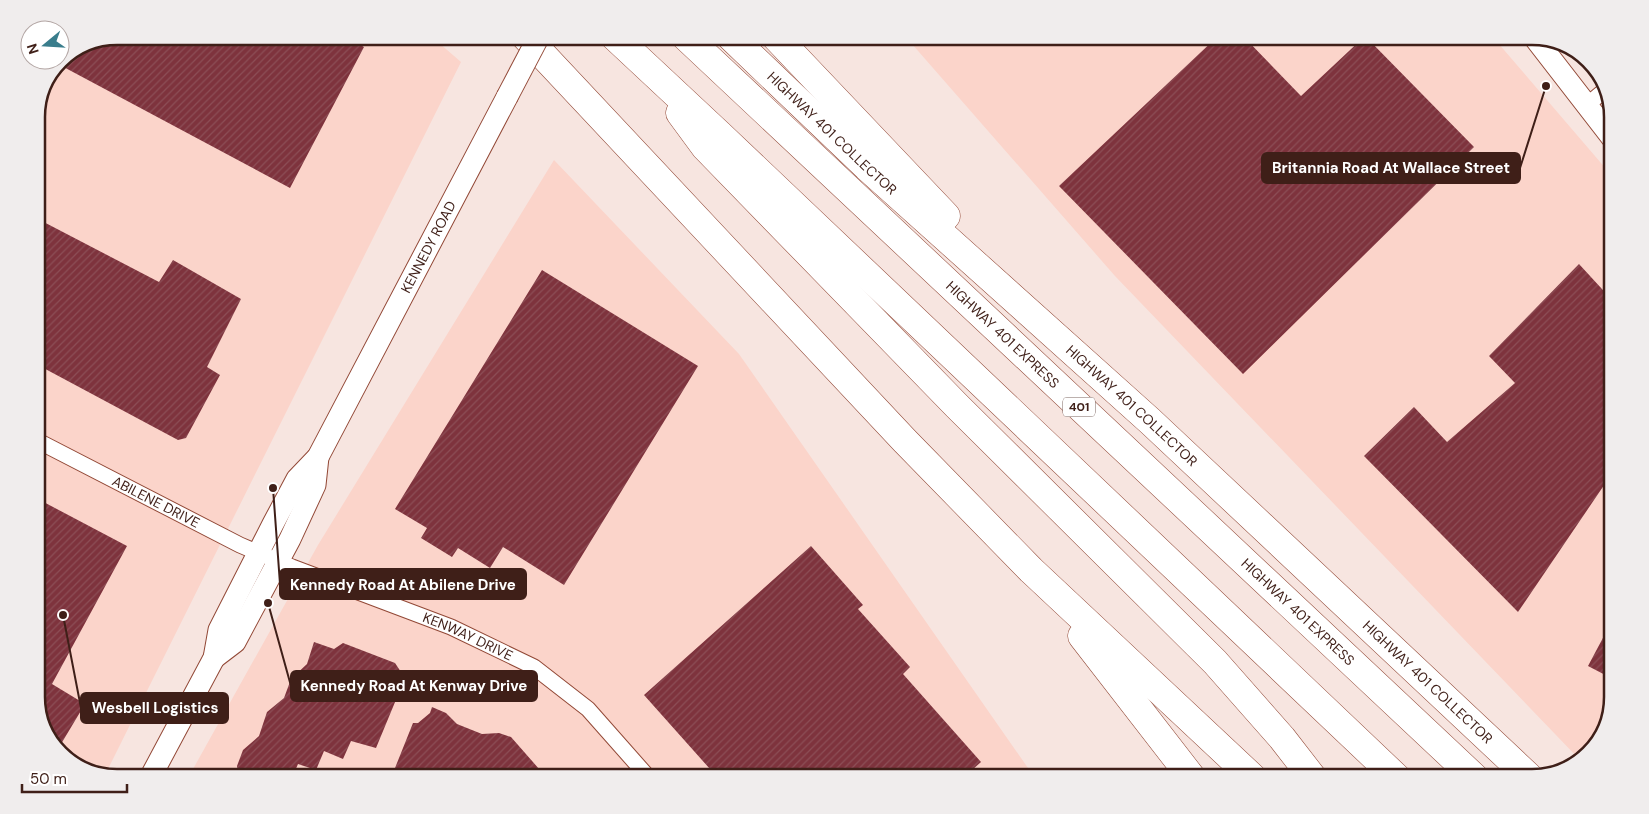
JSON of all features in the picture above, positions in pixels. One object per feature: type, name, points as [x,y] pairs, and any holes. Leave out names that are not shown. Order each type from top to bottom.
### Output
[{"type":"highway","points":[[533,45],[892,427],[1031,570],[1243,769]]},
{"type":"highway","points":[[623,45],[728,142],[1388,769]]},
{"type":"highway","name":"HIGHWAY 401 EXPRESS","points":[[695,45],[1465,769]]},
{"type":"highway","name":"HIGHWAY 401 COLLECTOR","points":[[739,45],[867,167],[1089,365],[1520,769]]},
{"type":"highway","points":[[784,45],[1089,365]]},
{"type":"highway","points":[[646,67],[704,147],[957,406],[1215,662],[1282,738],[1306,769]]},
{"type":"highway","points":[[1031,570],[1185,769]]},
{"type":"main road","name":"KENNEDY ROAD","points":[[155,769],[214,658],[219,630],[297,479],[318,457],[534,45]]},
{"type":"main road","points":[[1541,46],[1604,127]]},
{"type":"main road","name":"KENNEDY ROAD","points":[[214,658],[234,642],[290,539],[315,485],[318,457]]},
{"type":"street","points":[[1587,105],[1600,94]]},
{"type":"street","name":"ABILENE DRIVE","points":[[45,445],[278,561]]},
{"type":"street","name":"KENWAY DRIVE","points":[[278,561],[451,627],[534,667],[588,709],[641,769]]},
{"type":"shaded area","points":[[441,45],[461,62],[108,768],[85,762],[70,751],[57,737],[46,711],[45,701],[45,113],[52,85],[63,70],[70,70],[70,63],[81,55],[103,46]]},
{"type":"shaded area","points":[[913,45],[1500,45],[1604,167],[1604,697],[1602,715],[1597,729],[1583,748],[1575,755],[1115,276]]},
{"type":"shaded area","points":[[554,160],[739,354],[1029,769],[193,769],[318,545]]},
{"type":"building","points":[[361,45],[364,47],[290,188],[69,70],[70,63],[81,55],[103,46]]},
{"type":"building","points":[[1208,45],[1252,45],[1301,96],[1355,45],[1374,45],[1474,147],[1243,374],[1059,186]]},
{"type":"building","points":[[45,223],[159,282],[173,260],[241,299],[207,367],[220,375],[186,438],[178,440],[45,369]]},
{"type":"building","points":[[1579,264],[1604,291],[1604,485],[1518,612],[1364,456],[1414,407],[1447,442],[1515,383],[1489,356]]},
{"type":"building","points":[[542,270],[698,366],[564,585],[503,547],[490,568],[458,548],[452,557],[421,538],[427,528],[395,509]]},
{"type":"building","points":[[45,503],[127,546],[52,684],[85,704],[62,743],[52,729],[45,701]]},
{"type":"building","points":[[811,546],[863,605],[858,609],[910,667],[903,674],[981,762],[973,769],[710,769],[644,695]]},
{"type":"building","points":[[1604,636],[1604,674],[1588,666]]},
{"type":"building","points":[[314,642],[334,649],[343,643],[395,663],[405,678],[376,748],[351,741],[343,759],[324,751],[316,769],[298,764],[296,769],[237,769],[243,750],[259,736],[267,712],[284,698],[291,679],[307,664]]},
{"type":"building","points":[[432,707],[446,713],[457,724],[482,734],[499,733],[511,737],[539,769],[395,769],[413,723],[418,723],[430,713]]},
{"type":"place","name":"Britannia Road At Wallace Street","points":[[1546,86]]},
{"type":"place","name":"Kennedy Road At Abilene Drive","points":[[273,488]]},
{"type":"place","name":"Kennedy Road At Kenway Drive","points":[[268,603]]},
{"type":"place","name":"Wesbell Logistics","points":[[63,615]]}]
